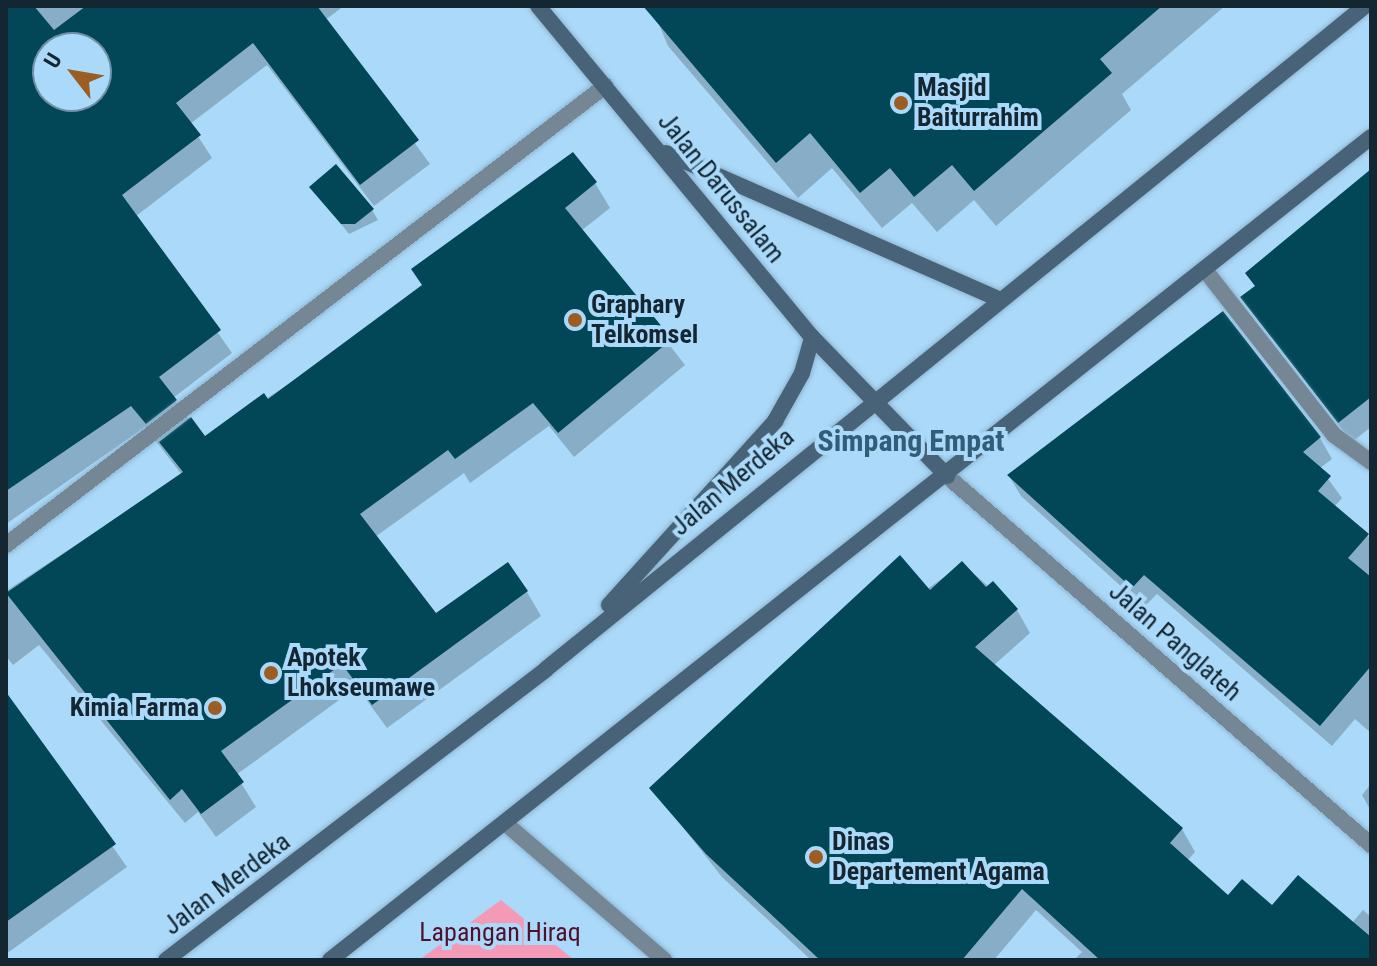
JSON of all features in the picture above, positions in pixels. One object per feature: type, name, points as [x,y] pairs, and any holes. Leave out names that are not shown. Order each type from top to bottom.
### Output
[{"type":"main road","name":"Jalan Darussalam","points":[[538,6],[812,337],[868,401],[947,476]]},
{"type":"main road","name":"Jalan Merdeka","points":[[166,960],[546,669],[868,401],[1365,6]]},
{"type":"main road","points":[[330,960],[947,476],[1371,137]]},
{"type":"main road","points":[[661,151],[996,298]]},
{"type":"main road","points":[[546,669],[775,421],[802,373],[812,337]]},
{"type":"street","points":[[6,545],[605,86]]},
{"type":"street","points":[[1205,270],[1334,435],[1371,462]]},
{"type":"street","name":"Jalan Panglateh","points":[[947,476],[1371,845]]},
{"type":"street","points":[[505,823],[664,960]]},
{"type":"green space","name":"Lapangan Hiraq","points":[[501,900],[574,960],[419,960]]},
{"type":"building","points":[[6,6],[34,6],[54,30],[86,6],[317,6],[419,140],[360,185],[253,43],[176,103],[201,135],[122,195],[221,330],[159,377],[177,400],[146,424],[131,406],[6,491]]},
{"type":"building","name":"Masjid Baiturrahim","points":[[643,6],[1162,6],[1100,59],[1112,73],[974,191],[952,165],[914,197],[890,168],[860,193],[810,133],[776,163]]},
{"type":"building","points":[[573,152],[597,182],[565,208],[672,339],[558,433],[533,403],[455,459],[448,450],[360,514],[436,613],[508,562],[528,591],[372,705],[342,664],[221,751],[244,782],[201,814],[182,789],[170,800],[6,593],[183,472],[159,442],[191,417],[205,436],[264,393],[268,399],[422,285],[411,269]]},
{"type":"building","points":[[336,164],[374,209],[355,224],[341,224],[309,187]]},
{"type":"building","points":[[1371,169],[1371,397],[1338,423],[1240,297],[1255,286],[1245,273]]},
{"type":"building","points":[[1223,311],[1321,437],[1303,452],[1331,476],[1318,491],[1369,534],[1348,558],[1371,577],[1371,666],[1320,726],[1144,575],[1132,588],[1007,475]]},
{"type":"building","points":[[900,555],[930,590],[962,561],[986,587],[993,581],[1018,609],[975,647],[1183,828],[1170,843],[1228,895],[1242,879],[1272,905],[1298,875],[1371,937],[1371,960],[1100,960],[1022,889],[962,960],[820,960],[706,854],[649,788]]},
{"type":"building","points":[[6,692],[116,844],[6,922]]},
{"type":"place","name":"Masjid Baiturrahim","points":[[901,103]]},
{"type":"place","name":"Graphary Telkomsel","points":[[575,320]]},
{"type":"place","name":"Apotek Lhokseumawe","points":[[271,673]]},
{"type":"place","name":"Kimia Farma","points":[[215,708]]},
{"type":"place","name":"Dinas Departement Agama","points":[[816,857]]},
{"type":"district","name":"Simpang Empat","points":[[911,441]]}]
